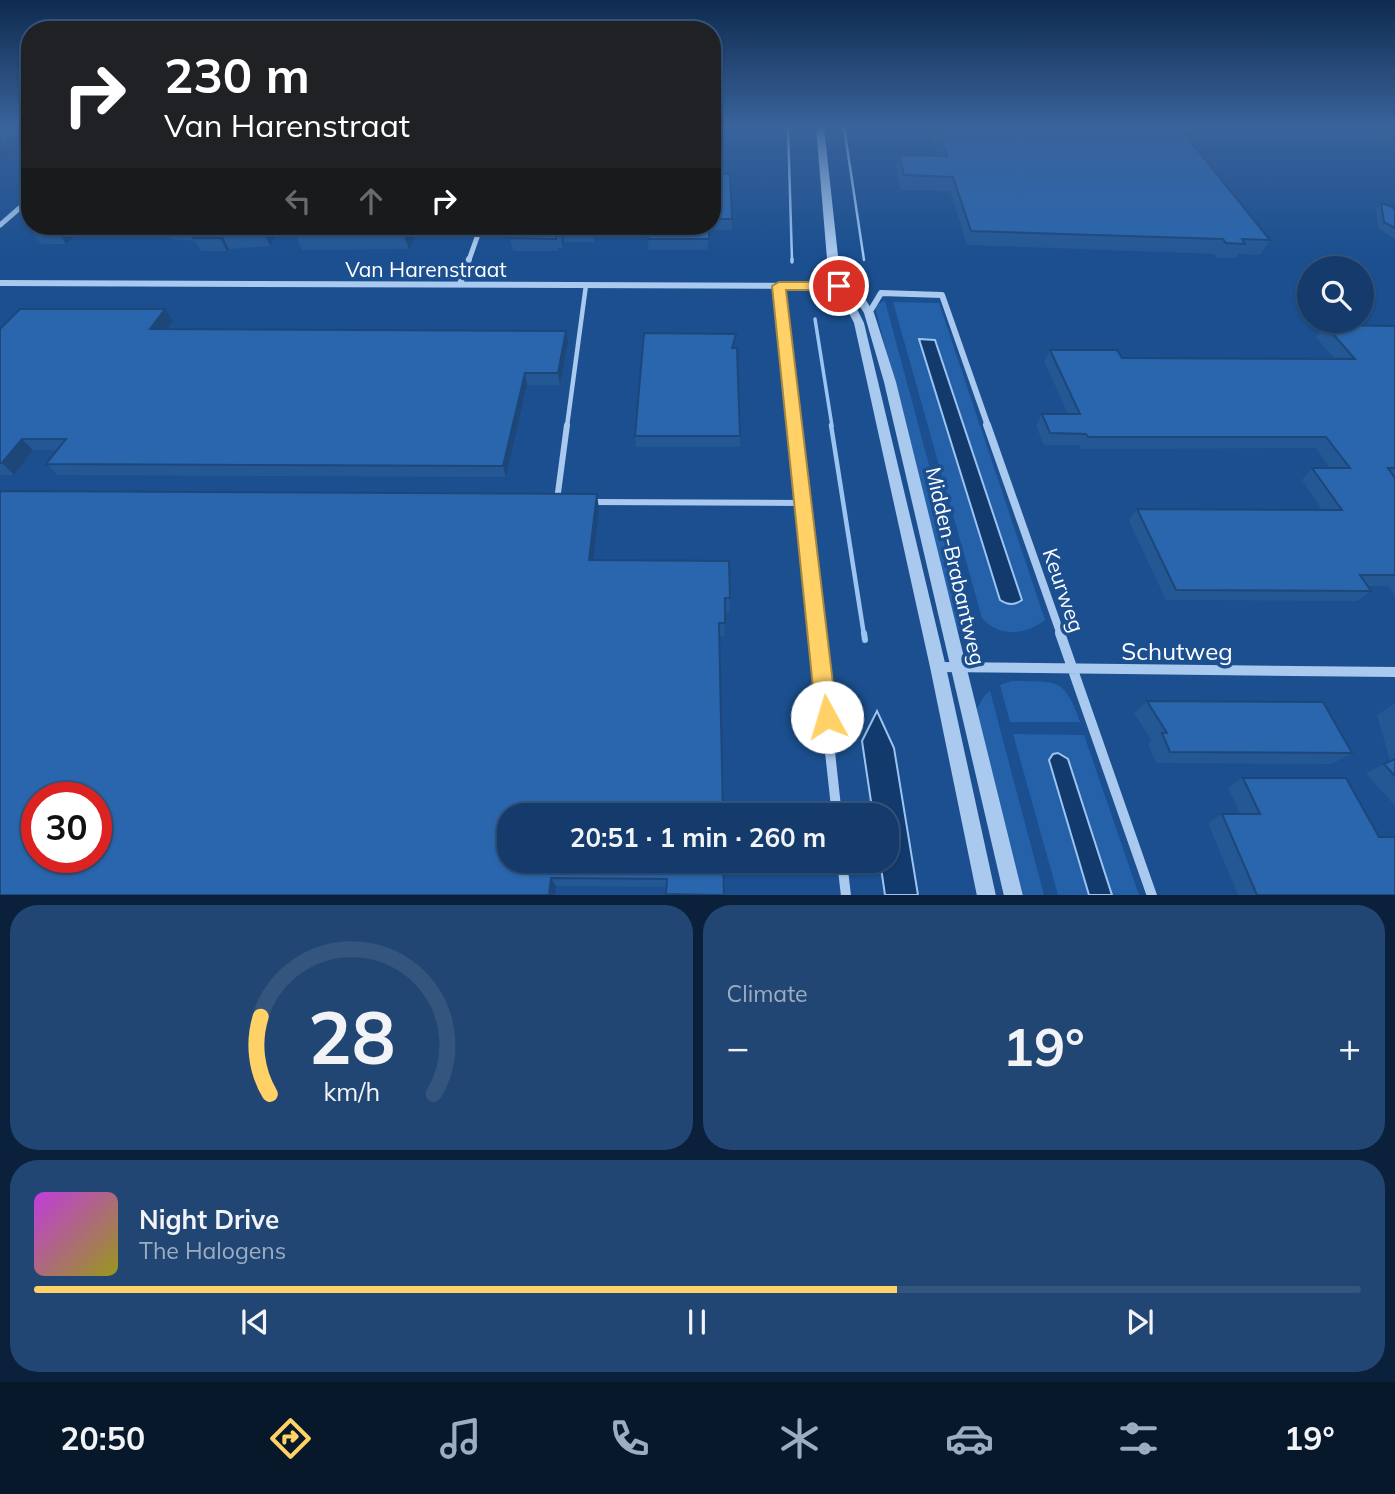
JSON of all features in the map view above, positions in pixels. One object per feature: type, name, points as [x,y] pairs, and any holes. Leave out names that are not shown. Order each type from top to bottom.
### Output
[{"type":"street","name":"Midden-Brabantweg","points":[[825,169],[834,256],[833,271],[869,313],[890,382],[1014,895]]},
{"type":"street","points":[[0,225],[21,207]]},
{"type":"street","points":[[460,284],[478,235]]},
{"type":"street","name":"Van Harenstraat","points":[[0,283],[845,286]]},
{"type":"street","points":[[779,286],[836,803]]},
{"type":"street","name":"Midden-Brabantweg","points":[[845,286],[859,323],[987,895]]},
{"type":"street","name":"Keurweg","points":[[869,313],[881,293],[942,295],[1153,895]]},
{"type":"street","name":"Schutweg","points":[[938,667],[1395,672]]},
{"type":"street","points":[[843,873],[846,895]]},
{"type":"lane","points":[[556,502],[586,285]]},
{"type":"lane","points":[[542,502],[567,502]]},
{"type":"lane","points":[[589,502],[802,503]]},
{"type":"shaded area","points":[[885,301],[978,647],[962,635],[954,623],[875,306]]},
{"type":"shaded area","points":[[893,302],[939,303],[1045,620],[1030,629],[1004,631],[996,629],[982,618]]},
{"type":"shaded area","points":[[919,339],[935,340],[1022,600],[1017,603],[1008,604],[1000,600]]},
{"type":"shaded area","points":[[1012,681],[1039,681],[1057,685],[1069,697],[1080,722],[1010,722],[1000,685]]},
{"type":"shaded area","points":[[990,691],[1044,895],[1020,895],[977,709]]},
{"type":"shaded area","points":[[877,711],[894,748],[918,895],[885,895],[882,873],[899,873],[899,803],[871,803],[862,741]]},
{"type":"shaded area","points":[[1013,734],[1084,735],[1139,895],[1112,895],[1068,759],[1049,760],[1089,895],[1058,895]]},
{"type":"shaded area","points":[[1058,753],[1068,759],[1112,895],[1089,895],[1049,760],[1053,754]]},
{"type":"building","points":[[902,169],[1213,169],[1270,240],[1242,239],[1245,244],[1226,243],[1223,239],[971,231],[953,177],[904,175]]},
{"type":"building","points":[[721,174],[730,174],[732,219],[721,219]]},
{"type":"building","points":[[1381,203],[1393,207],[1395,228],[1384,222]]},
{"type":"building","points":[[195,235],[222,235],[220,238],[193,238]]},
{"type":"building","points":[[297,235],[405,235],[404,236]]},
{"type":"building","points":[[511,235],[561,235],[556,236],[556,239],[510,238]]},
{"type":"building","points":[[648,235],[709,235],[709,239],[648,239]]},
{"type":"building","points":[[20,309],[165,309],[150,329],[566,331],[558,373],[525,373],[503,466],[46,464],[66,439],[22,439],[0,463],[0,329]]},
{"type":"building","points":[[1374,326],[1395,326],[1395,468],[1388,468],[1395,478],[1395,575],[1360,575],[1371,591],[1176,590],[1137,509],[1342,510],[1312,468],[1350,468],[1326,437],[1088,437],[1086,434],[1050,433],[1042,414],[1080,414],[1050,350],[1117,350],[1122,358],[1355,359],[1332,333],[1374,333]]},
{"type":"building","points":[[644,333],[736,334],[732,348],[737,348],[740,436],[635,436]]},
{"type":"building","points":[[0,491],[597,494],[589,560],[729,561],[730,598],[725,598],[725,623],[719,623],[723,803],[497,803],[497,873],[723,873],[724,895],[666,894],[667,879],[551,878],[549,895],[0,895]]},
{"type":"building","points":[[1147,701],[1323,702],[1352,753],[1170,752],[1162,733],[1167,733]]},
{"type":"building","points":[[1395,759],[1395,776],[1384,764]]},
{"type":"building","points":[[1243,778],[1346,778],[1379,837],[1395,837],[1395,895],[1257,895],[1222,814],[1260,814]]},
{"type":"waterway","points":[[789,169],[792,260]]},
{"type":"waterway","points":[[850,169],[864,260]]},
{"type":"waterway","points":[[815,319],[832,426]]},
{"type":"waterway","points":[[831,425],[864,635]]},
{"type":"waterway","points":[[864,633],[865,640]]},
{"type":"route","points":[[827,717],[779,286],[839,286]]}]
